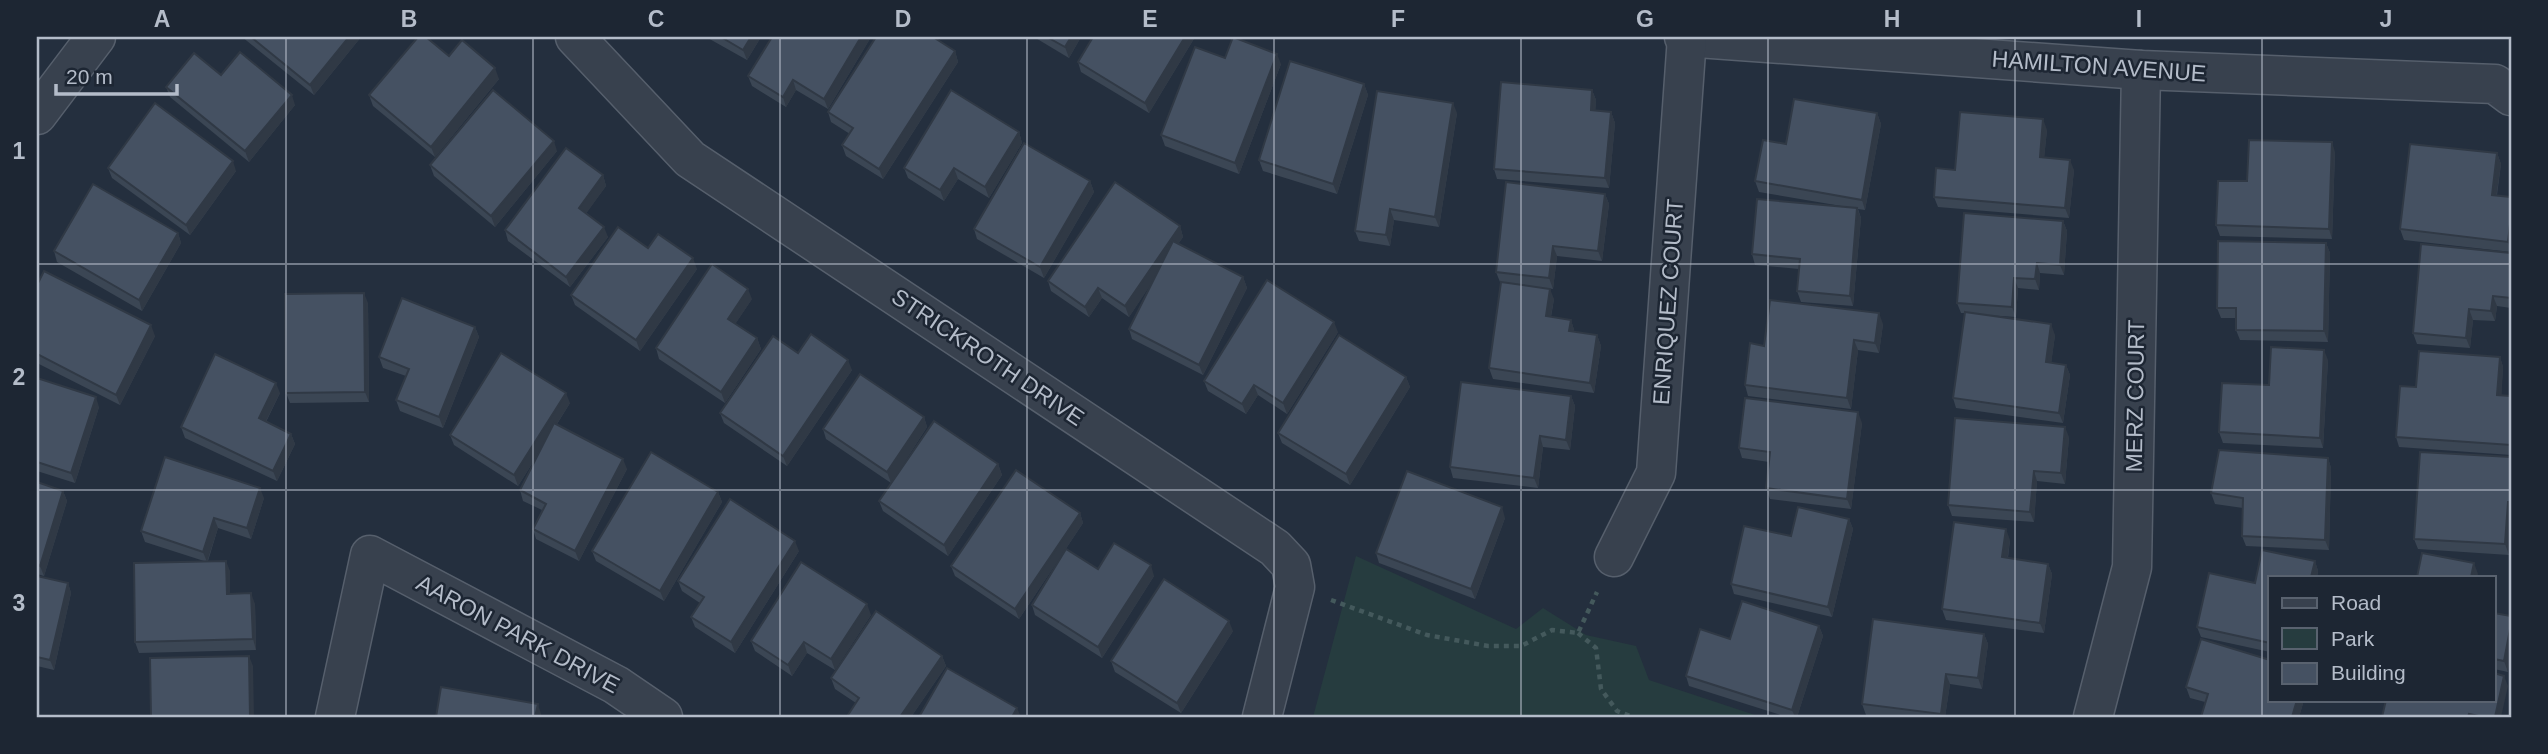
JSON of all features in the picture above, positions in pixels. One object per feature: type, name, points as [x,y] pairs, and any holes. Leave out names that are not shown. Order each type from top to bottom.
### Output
[{"type":"street","points":[[37,115],[96,37]]},
{"type":"street","name":"STRICKROTH DRIVE","points":[[575,37],[690,159],[1275,548],[1291,565],[1296,587]]},
{"type":"street","name":"HAMILTON AVENUE","points":[[1686,37],[2141,70],[2495,84],[2511,96]]},
{"type":"street","name":"ENRIQUEZ COURT","points":[[1614,557],[1656,473],[1686,37]]},
{"type":"street","name":"MERZ COURT","points":[[2093,717],[2132,566],[2141,70]]},
{"type":"street","name":"AARON PARK DRIVE","points":[[335,717],[370,555],[616,685],[663,717]]},
{"type":"street","points":[[1262,717],[1296,587]]},
{"type":"path","points":[[1578,633],[1614,557]]},
{"type":"path","points":[[1296,587],[1427,635],[1488,646],[1521,646],[1552,630],[1578,633],[1596,648],[1601,689],[1617,711],[1633,717]]},
{"type":"green space","points":[[1356,556],[1516,629],[1543,608],[1586,635],[1636,646],[1649,680],[1761,717],[1313,717]]},
{"type":"building","points":[[251,37],[349,37],[310,85]]},
{"type":"building","points":[[418,37],[426,37],[449,56],[462,40],[495,68],[431,147],[369,95]]},
{"type":"building","points":[[721,37],[751,37],[743,50]]},
{"type":"building","points":[[772,37],[861,37],[824,99],[793,80],[783,97],[748,76]]},
{"type":"building","points":[[876,37],[933,37],[955,51],[879,169],[842,145],[853,128],[828,112]]},
{"type":"building","points":[[1047,37],[1071,37],[1065,47]]},
{"type":"building","points":[[1093,37],[1185,37],[1145,103],[1078,62]]},
{"type":"building","points":[[1233,37],[1277,54],[1235,163],[1161,135],[1195,47],[1225,58]]},
{"type":"building","points":[[240,52],[292,95],[245,151],[166,87],[194,53],[221,75]]},
{"type":"building","points":[[1290,61],[1364,84],[1333,184],[1259,160]]},
{"type":"building","points":[[1501,82],[1592,90],[1591,110],[1611,112],[1605,178],[1494,169]]},
{"type":"building","points":[[493,90],[554,141],[491,216],[430,165]]},
{"type":"building","points":[[951,90],[1019,132],[985,187],[954,168],[940,190],[904,168]]},
{"type":"building","points":[[1377,91],[1453,103],[1435,217],[1390,209],[1386,235],[1355,231]]},
{"type":"building","points":[[1794,99],[1877,113],[1862,200],[1755,181],[1763,140],[1786,144]]},
{"type":"building","points":[[155,103],[233,161],[186,225],[108,168]]},
{"type":"building","points":[[1960,112],[2043,119],[2040,157],[2070,160],[2065,208],[1934,197],[1936,168],[1955,170]]},
{"type":"building","points":[[2249,140],[2332,142],[2329,229],[2216,225],[2218,181],[2247,181]]},
{"type":"building","points":[[1024,143],[1090,181],[1040,267],[974,229]]},
{"type":"building","points":[[2410,144],[2497,153],[2492,195],[2511,197],[2508,242],[2400,229]]},
{"type":"building","points":[[566,148],[603,175],[579,208],[604,227],[566,277],[505,230]]},
{"type":"building","points":[[1115,182],[1180,226],[1125,306],[1098,288],[1085,307],[1048,281]]},
{"type":"building","points":[[1506,182],[1605,194],[1598,251],[1553,246],[1549,278],[1496,272]]},
{"type":"building","points":[[93,184],[178,233],[139,300],[54,251]]},
{"type":"building","points":[[1757,199],[1857,208],[1850,296],[1797,291],[1800,259],[1752,254]]},
{"type":"building","points":[[1964,213],[2063,221],[2060,265],[2037,263],[2035,279],[2014,278],[2012,307],[1957,303]]},
{"type":"building","points":[[618,227],[648,248],[658,234],[693,258],[636,340],[571,295]]},
{"type":"building","points":[[1173,241],[1243,277],[1199,365],[1129,329]]},
{"type":"building","points":[[2218,241],[2326,243],[2324,331],[2236,330],[2236,308],[2217,308]]},
{"type":"building","points":[[2421,244],[2511,253],[2511,298],[2493,296],[2491,311],[2469,309],[2466,338],[2413,333]]},
{"type":"building","points":[[712,264],[748,289],[728,319],[757,338],[721,392],[656,348]]},
{"type":"building","points":[[44,271],[151,325],[116,395],[37,354],[37,285]]},
{"type":"building","points":[[1267,280],[1334,322],[1283,403],[1254,385],[1242,404],[1204,381]]},
{"type":"building","points":[[1501,282],[1550,289],[1546,316],[1571,320],[1569,331],[1597,335],[1590,383],[1489,368]]},
{"type":"building","points":[[364,293],[365,392],[286,393],[285,294]]},
{"type":"building","points":[[402,298],[475,327],[439,417],[396,400],[409,369],[379,357]]},
{"type":"building","points":[[1770,300],[1879,313],[1875,343],[1854,340],[1847,398],[1745,385],[1750,343],[1764,346]]},
{"type":"building","points":[[1965,312],[2051,324],[2046,362],[2066,365],[2059,413],[1953,398]]},
{"type":"building","points":[[811,334],[848,360],[783,456],[720,413],[773,336],[798,353]]},
{"type":"building","points":[[1339,335],[1406,377],[1346,474],[1278,433]]},
{"type":"building","points":[[2271,347],[2324,350],[2320,438],[2219,432],[2222,383],[2269,385]]},
{"type":"building","points":[[2419,351],[2500,357],[2497,395],[2511,396],[2511,445],[2396,437],[2400,386],[2416,387]]},
{"type":"building","points":[[501,353],[566,393],[514,475],[450,435]]},
{"type":"building","points":[[215,354],[276,383],[259,418],[291,434],[273,471],[181,427]]},
{"type":"building","points":[[860,374],[924,417],[887,472],[823,429]]},
{"type":"building","points":[[37,378],[96,397],[71,473],[37,462]]},
{"type":"building","points":[[1461,382],[1571,396],[1566,440],[1540,436],[1534,478],[1450,467]]},
{"type":"building","points":[[1745,398],[1858,412],[1847,499],[1766,488],[1770,452],[1739,448]]},
{"type":"building","points":[[1955,418],[2065,427],[2061,473],[2034,471],[2030,512],[1948,505]]},
{"type":"building","points":[[934,421],[998,464],[944,545],[879,501]]},
{"type":"building","points":[[554,423],[623,459],[575,551],[533,529],[546,504],[520,490]]},
{"type":"building","points":[[2219,450],[2328,458],[2325,540],[2242,536],[2243,498],[2211,493]]},
{"type":"building","points":[[651,452],[718,492],[660,591],[592,551]]},
{"type":"building","points":[[2420,452],[2511,457],[2511,502],[2508,502],[2505,544],[2414,539]]},
{"type":"building","points":[[165,457],[260,488],[247,528],[214,518],[203,552],[141,531]]},
{"type":"building","points":[[1016,470],[1080,513],[1015,609],[951,566]]},
{"type":"building","points":[[1407,471],[1502,507],[1471,589],[1376,553]]},
{"type":"building","points":[[37,482],[63,491],[40,566],[37,564]]},
{"type":"building","points":[[730,499],[795,541],[731,642],[691,617],[704,597],[678,581]]},
{"type":"building","points":[[1798,507],[1849,519],[1828,607],[1731,584],[1744,526],[1791,536]]},
{"type":"building","points":[[1954,522],[2006,529],[2002,557],[2048,564],[2040,623],[1942,609]]},
{"type":"building","points":[[1114,543],[1151,565],[1098,647],[1032,605],[1066,549],[1098,569]]},
{"type":"building","points":[[2262,550],[2315,561],[2311,576],[2268,576],[2268,643],[2197,627],[2209,573],[2255,583]]},
{"type":"building","points":[[2422,553],[2474,563],[2471,576],[2417,576]]},
{"type":"building","points":[[226,561],[227,594],[251,593],[253,639],[135,642],[134,563]]},
{"type":"building","points":[[801,562],[867,604],[831,659],[804,642],[788,665],[751,641]]},
{"type":"building","points":[[37,576],[68,583],[50,660],[37,657]]},
{"type":"building","points":[[1164,579],[1229,621],[1177,703],[1111,661]]},
{"type":"building","points":[[1742,601],[1819,626],[1792,710],[1686,676],[1700,629],[1730,639]]},
{"type":"building","points":[[876,611],[942,656],[900,717],[851,717],[848,715],[859,698],[831,678]]},
{"type":"building","points":[[2496,613],[2511,616],[2504,661],[2496,659]]},
{"type":"building","points":[[1873,619],[1984,634],[1978,678],[1946,674],[1941,714],[1862,704]]},
{"type":"building","points":[[2201,639],[2268,659],[2268,702],[2296,702],[2292,717],[2201,717],[2208,694],[2186,687]]},
{"type":"building","points":[[249,656],[250,717],[151,717],[150,658]]},
{"type":"building","points":[[947,668],[1017,708],[1012,717],[919,717]]},
{"type":"building","points":[[2496,674],[2504,676],[2495,717],[2469,714],[2468,717],[2382,717],[2386,702],[2496,702]]},
{"type":"building","points":[[441,687],[538,704],[535,717],[436,717]]}]
